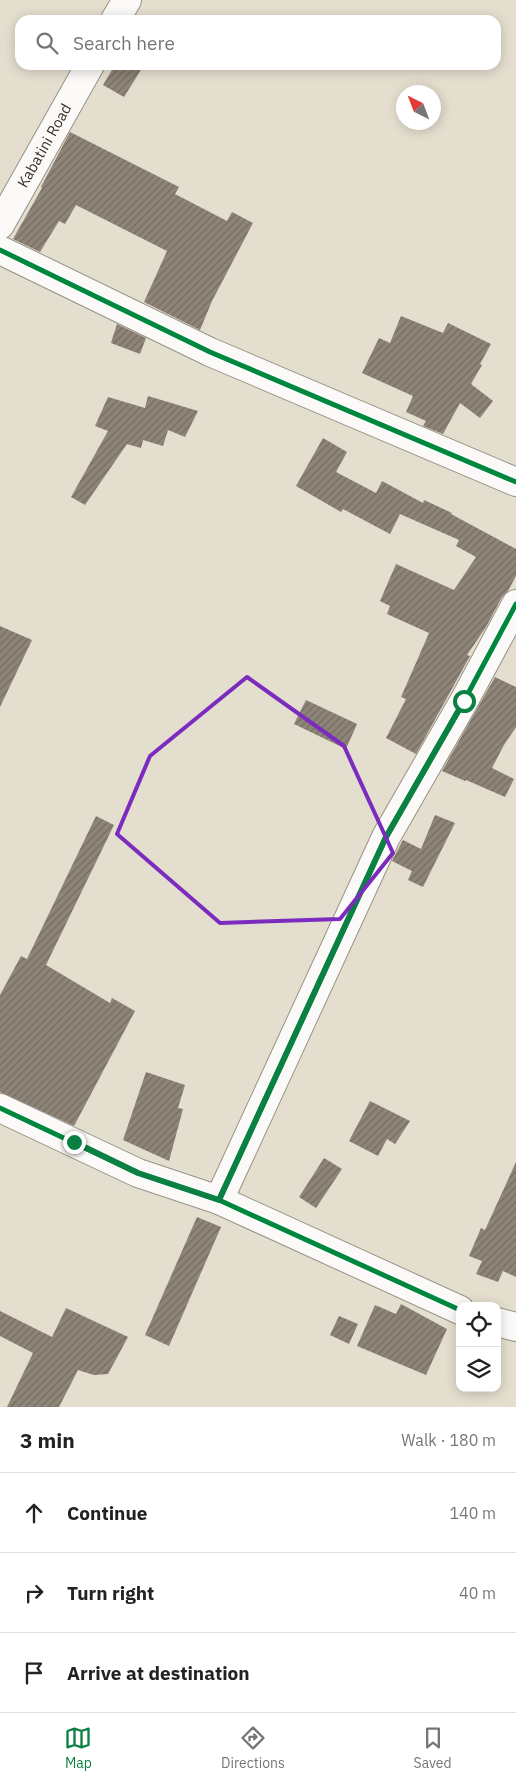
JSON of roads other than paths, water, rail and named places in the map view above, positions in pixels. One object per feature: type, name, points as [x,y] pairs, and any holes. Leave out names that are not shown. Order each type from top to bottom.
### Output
[{"type":"street","points":[[118,15],[126,0]]},
{"type":"street","name":"Kabatini Road","points":[[0,225],[87,70]]},
{"type":"street","points":[[0,250],[223,358],[516,482]]},
{"type":"street","points":[[219,1200],[386,837],[464,701],[516,604]]},
{"type":"street","points":[[0,1108],[138,1173],[219,1200],[456,1308]]},
{"type":"street","points":[[501,1323],[516,1327]]}]
